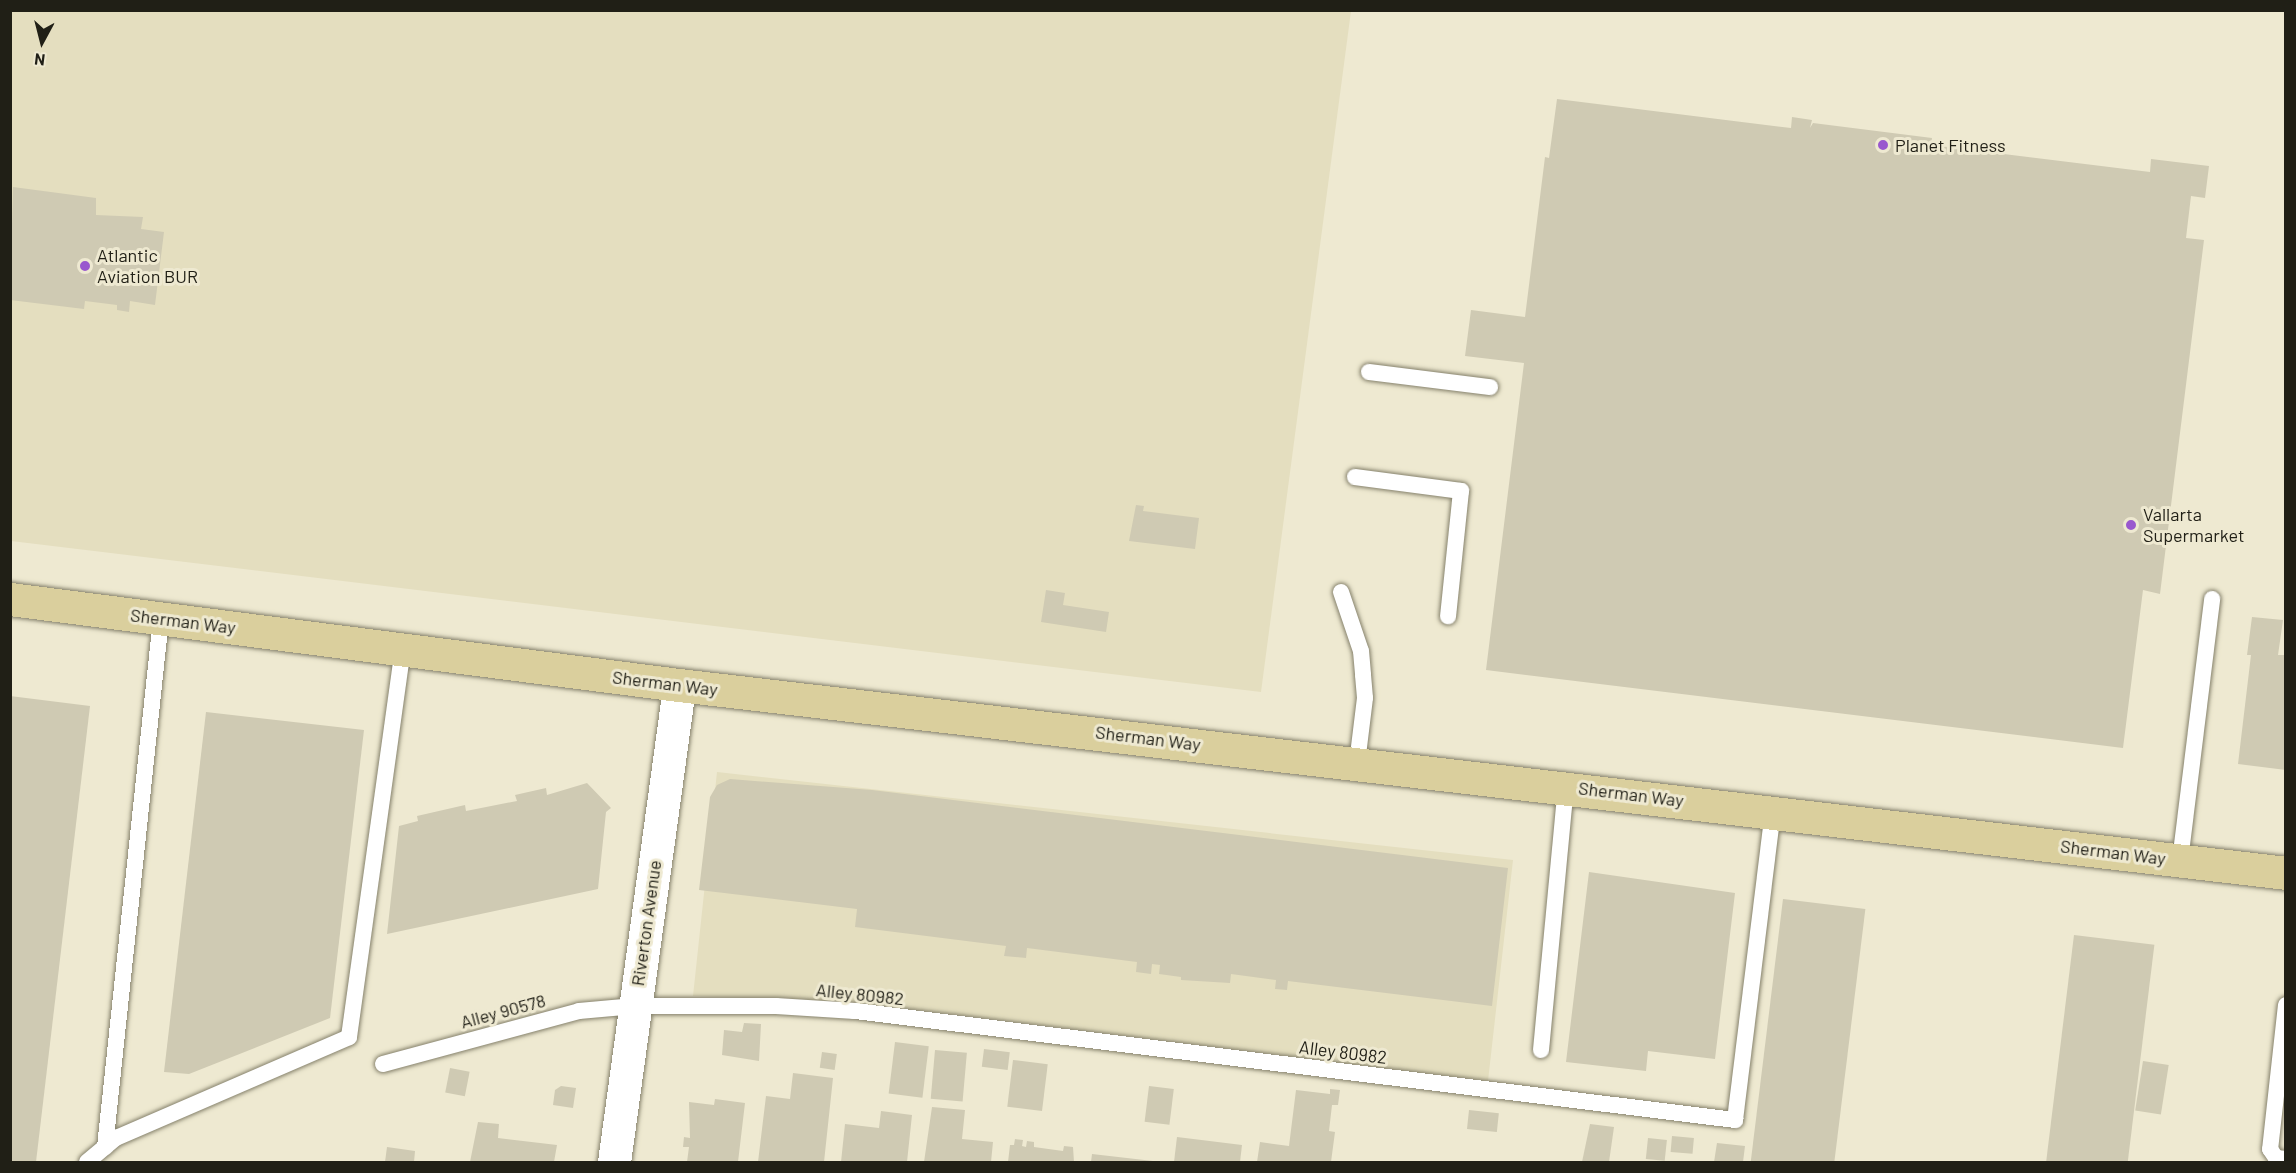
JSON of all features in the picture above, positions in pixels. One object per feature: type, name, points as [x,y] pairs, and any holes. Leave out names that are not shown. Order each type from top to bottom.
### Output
[{"type":"main road","name":"Sherman Way","points":[[10,599],[679,685],[1773,810],[2286,873]]},
{"type":"street","name":"Riverton Avenue","points":[[614,1162],[679,685]]},
{"type":"lane","points":[[1369,372],[1490,387]]},
{"type":"lane","points":[[1355,477],[1461,491],[1448,616]]},
{"type":"lane","points":[[1341,592],[1361,651],[1365,698],[1357,763]]},
{"type":"lane","points":[[2180,861],[2211,599]]},
{"type":"lane","points":[[105,1148],[161,619]]},
{"type":"lane","points":[[87,1162],[116,1138],[349,1038],[403,650]]},
{"type":"lane","points":[[1541,1050],[1566,786]]},
{"type":"lane","name":"Alley 80982","points":[[635,1006],[776,1006],[855,1011],[1735,1119],[1773,810]]},
{"type":"lane","points":[[2286,1005],[2270,1149],[2276,1158],[2286,1159]]},
{"type":"lane","name":"Alley 90578","points":[[383,1064],[579,1011],[635,1006]]},
{"type":"shaded area","points":[[11,11],[1351,11],[1261,692],[11,541]]},
{"type":"shaded area","points":[[717,772],[1513,860],[1488,1081],[855,1002],[693,996]]},
{"type":"building","points":[[1557,99],[1791,128],[1792,117],[1812,120],[1810,128],[1813,123],[1932,138],[1931,145],[2150,172],[2151,159],[2209,166],[2205,198],[2191,196],[2186,238],[2204,240],[2160,594],[2143,590],[2123,748],[1486,670],[1524,363],[1465,356],[1471,310],[1525,317],[1545,157],[1549,158]]},
{"type":"building","name":"Atlantic Aviation BUR","points":[[13,187],[96,198],[96,215],[143,217],[141,229],[164,232],[155,305],[130,301],[129,312],[117,310],[117,305],[85,301],[84,309],[10,300]]},
{"type":"building","points":[[1136,505],[1144,506],[1143,511],[1199,518],[1195,549],[1129,541]]},
{"type":"building","points":[[1046,590],[1065,593],[1063,605],[1109,612],[1106,632],[1041,622]]},
{"type":"building","points":[[2252,617],[2283,620],[2278,655],[2286,655],[2286,770],[2238,764],[2251,655],[2247,655]]},
{"type":"building","points":[[10,696],[90,706],[36,1162],[10,1162]]},
{"type":"building","points":[[206,712],[364,730],[330,1018],[189,1074],[164,1072]]},
{"type":"building","points":[[730,779],[872,790],[1508,868],[1492,1006],[1288,981],[1287,990],[1275,989],[1276,980],[1231,974],[1230,983],[1181,980],[1181,977],[1159,974],[1160,965],[1152,964],[1151,974],[1136,972],[1137,962],[1027,948],[1026,958],[1004,956],[1006,946],[855,927],[857,909],[699,890],[710,797],[717,785]]},
{"type":"building","points":[[587,783],[611,808],[606,812],[598,889],[387,934],[399,826],[418,821],[417,816],[465,805],[466,811],[517,801],[515,795],[546,788],[547,795]]},
{"type":"building","points":[[1589,872],[1735,893],[1715,1059],[1648,1051],[1646,1071],[1566,1062]]},
{"type":"building","points":[[1783,899],[1865,909],[1834,1162],[1751,1162]]},
{"type":"building","points":[[2074,935],[2154,945],[2128,1162],[2046,1162]]},
{"type":"building","points":[[744,1023],[761,1024],[759,1061],[722,1055],[724,1030],[742,1032]]},
{"type":"building","points":[[895,1042],[929,1046],[922,1098],[889,1094]]},
{"type":"building","points":[[984,1049],[1010,1052],[1008,1070],[982,1067]]},
{"type":"building","points":[[935,1050],[967,1053],[963,1102],[931,1099]]},
{"type":"building","points":[[822,1052],[837,1054],[835,1070],[820,1068]]},
{"type":"building","points":[[1013,1060],[1048,1064],[1042,1111],[1007,1107]]},
{"type":"building","points":[[2143,1061],[2169,1065],[2161,1114],[2135,1110]]},
{"type":"building","points":[[450,1068],[470,1072],[465,1096],[445,1093]]},
{"type":"building","points":[[793,1073],[833,1078],[824,1162],[758,1162],[766,1096],[790,1099]]},
{"type":"building","points":[[561,1086],[576,1088],[573,1108],[553,1105],[555,1090]]},
{"type":"building","points":[[1149,1086],[1174,1089],[1169,1125],[1145,1122]]},
{"type":"building","points":[[1330,1089],[1340,1090],[1338,1105],[1332,1105],[1329,1131],[1335,1132],[1331,1162],[1257,1162],[1260,1142],[1289,1146],[1296,1090],[1330,1094]]},
{"type":"building","points":[[715,1099],[745,1103],[738,1162],[687,1162],[689,1147],[683,1147],[684,1137],[690,1138],[689,1102],[714,1105]]},
{"type":"building","points":[[932,1107],[965,1110],[962,1139],[993,1142],[991,1162],[924,1162]]},
{"type":"building","points":[[1469,1110],[1499,1113],[1497,1132],[1467,1129]]},
{"type":"building","points":[[881,1111],[912,1115],[907,1162],[841,1162],[845,1124],[879,1128]]},
{"type":"building","points":[[478,1122],[499,1124],[498,1138],[557,1145],[554,1162],[470,1162]]},
{"type":"building","points":[[1590,1124],[1614,1127],[1609,1162],[1582,1162]]},
{"type":"building","points":[[1672,1136],[1694,1138],[1693,1154],[1671,1152]]},
{"type":"building","points":[[1177,1137],[1242,1145],[1240,1162],[1174,1162]]},
{"type":"building","points":[[1648,1138],[1667,1140],[1665,1161],[1646,1159]]},
{"type":"building","points":[[1015,1139],[1023,1140],[1022,1146],[1026,1147],[1027,1141],[1034,1142],[1034,1147],[1063,1151],[1064,1146],[1073,1147],[1074,1162],[1008,1162],[1010,1145],[1014,1145]]},
{"type":"building","points":[[1717,1143],[1745,1146],[1743,1162],[1714,1162]]},
{"type":"building","points":[[387,1147],[415,1151],[414,1162],[385,1162]]},
{"type":"building","points":[[1092,1154],[1153,1161],[1153,1162],[1091,1162]]},
{"type":"place","name":"Planet Fitness","points":[[1883,145]]},
{"type":"place","name":"Atlantic Aviation BUR","points":[[85,266]]},
{"type":"place","name":"Vallarta Supermarket","points":[[2131,525]]}]
